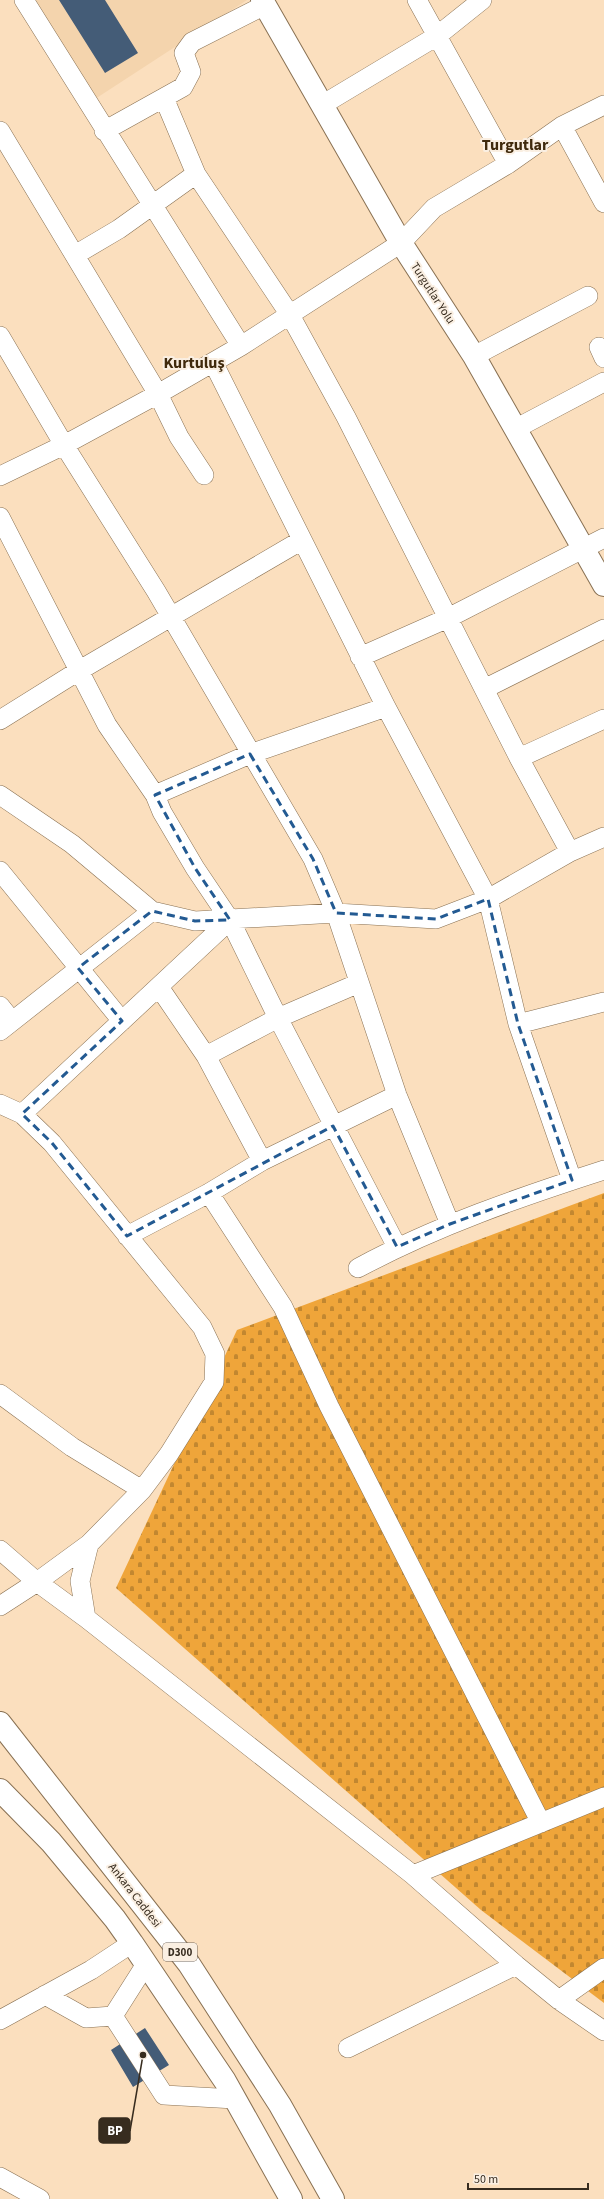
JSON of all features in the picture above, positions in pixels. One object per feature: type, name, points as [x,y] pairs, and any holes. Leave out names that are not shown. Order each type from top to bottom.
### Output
[{"type":"main road","name":"Turgutlar Yolu","points":[[263,2],[401,243],[474,356],[604,586]]},
{"type":"main road","name":"Ankara Caddesi","points":[[0,1723],[189,1964],[280,2105],[332,2199]]},
{"type":"main road","name":"D300","points":[[0,1790],[51,1842],[115,1919],[235,2099],[291,2199]]},
{"type":"street","points":[[24,0],[104,131],[241,346]]},
{"type":"street","points":[[417,0],[508,164]]},
{"type":"street","points":[[322,105],[437,36],[482,0]]},
{"type":"street","points":[[104,131],[183,87],[191,72],[184,53],[192,42],[263,2]]},
{"type":"street","points":[[164,98],[196,174],[290,315],[346,417],[519,758],[570,852]]},
{"type":"street","points":[[0,476],[64,445],[158,394],[241,346],[401,243],[434,208],[508,164],[562,126],[604,104]]},
{"type":"street","points":[[562,126],[604,202]]},
{"type":"street","points":[[0,131],[158,394],[179,437],[204,475]]},
{"type":"street","points":[[75,255],[152,207],[196,174]]},
{"type":"street","points":[[474,356],[588,296]]},
{"type":"street","points":[[0,336],[64,445],[170,616],[313,859],[336,913],[397,1095],[450,1224]]},
{"type":"street","points":[[213,362],[360,657],[488,899],[518,1024],[572,1180]]},
{"type":"street","points":[[515,429],[604,382]]},
{"type":"street","points":[[0,517],[108,725],[155,795],[162,812],[195,868],[230,920],[333,1126],[397,1247]]},
{"type":"street","points":[[360,657],[448,618],[604,538]]},
{"type":"street","points":[[0,720],[170,616],[302,540]]},
{"type":"street","points":[[484,689],[604,629]]},
{"type":"street","points":[[155,795],[250,754],[386,707]]},
{"type":"street","points":[[519,758],[604,719]]},
{"type":"street","points":[[0,795],[72,844],[152,910],[195,921],[336,913],[436,919],[488,899],[570,852],[604,837]]},
{"type":"street","points":[[0,871],[122,1021]]},
{"type":"street","points":[[0,1006],[6,1026],[152,910]]},
{"type":"street","points":[[22,1114],[230,920]]},
{"type":"street","points":[[206,1056],[278,1018],[359,983]]},
{"type":"street","points":[[159,986],[206,1056],[262,1162]]},
{"type":"street","points":[[518,1024],[604,1002]]},
{"type":"street","points":[[127,1236],[209,1193],[262,1162],[397,1095]]},
{"type":"street","points":[[0,1104],[22,1114],[52,1143],[202,1327],[215,1354],[214,1382],[169,1454],[142,1490],[89,1544],[37,1582],[0,1606]]},
{"type":"street","points":[[358,1268],[397,1247],[450,1224],[604,1170]]},
{"type":"street","points":[[209,1193],[283,1308],[333,1413],[541,1823]]},
{"type":"street","points":[[0,1394],[72,1447],[142,1490]]},
{"type":"street","points":[[86,1618],[80,1581],[89,1544]]},
{"type":"street","points":[[0,1550],[37,1582],[86,1618],[413,1875],[560,2000],[604,2031]]},
{"type":"street","points":[[413,1875],[604,1797]]},
{"type":"street","points":[[0,2020],[91,1970],[132,1943]]},
{"type":"street","points":[[113,2016],[146,1964]]},
{"type":"street","points":[[348,2048],[516,1964]]},
{"type":"street","points":[[560,2000],[604,1968]]},
{"type":"street","points":[[45,1995],[86,2018],[113,2016]]},
{"type":"street","points":[[113,2016],[164,2095],[235,2099]]},
{"type":"street","points":[[0,2177],[40,2199]]},
{"type":"highlighted area","points":[[250,754],[313,859],[336,913],[436,919],[488,899],[518,1024],[572,1180],[450,1224],[397,1247],[333,1126],[127,1236],[52,1143],[22,1114],[122,1021],[78,968],[152,911],[195,921],[230,920],[195,868],[155,795]]},
{"type":"shaded area","points":[[36,0],[247,0],[95,99]]},
{"type":"green space","points":[[604,1193],[604,2003],[481,1910],[116,1588],[237,1330]]},
{"type":"building","points":[[59,0],[105,0],[138,53],[105,73]]},
{"type":"building","points":[[145,2028],[169,2065],[133,2087],[111,2050]]},
{"type":"place","name":"BP","points":[[143,2055]]},
{"type":"district","name":"Turgutlar","points":[[515,144]]},
{"type":"district","name":"Kurtuluş","points":[[194,362]]}]
